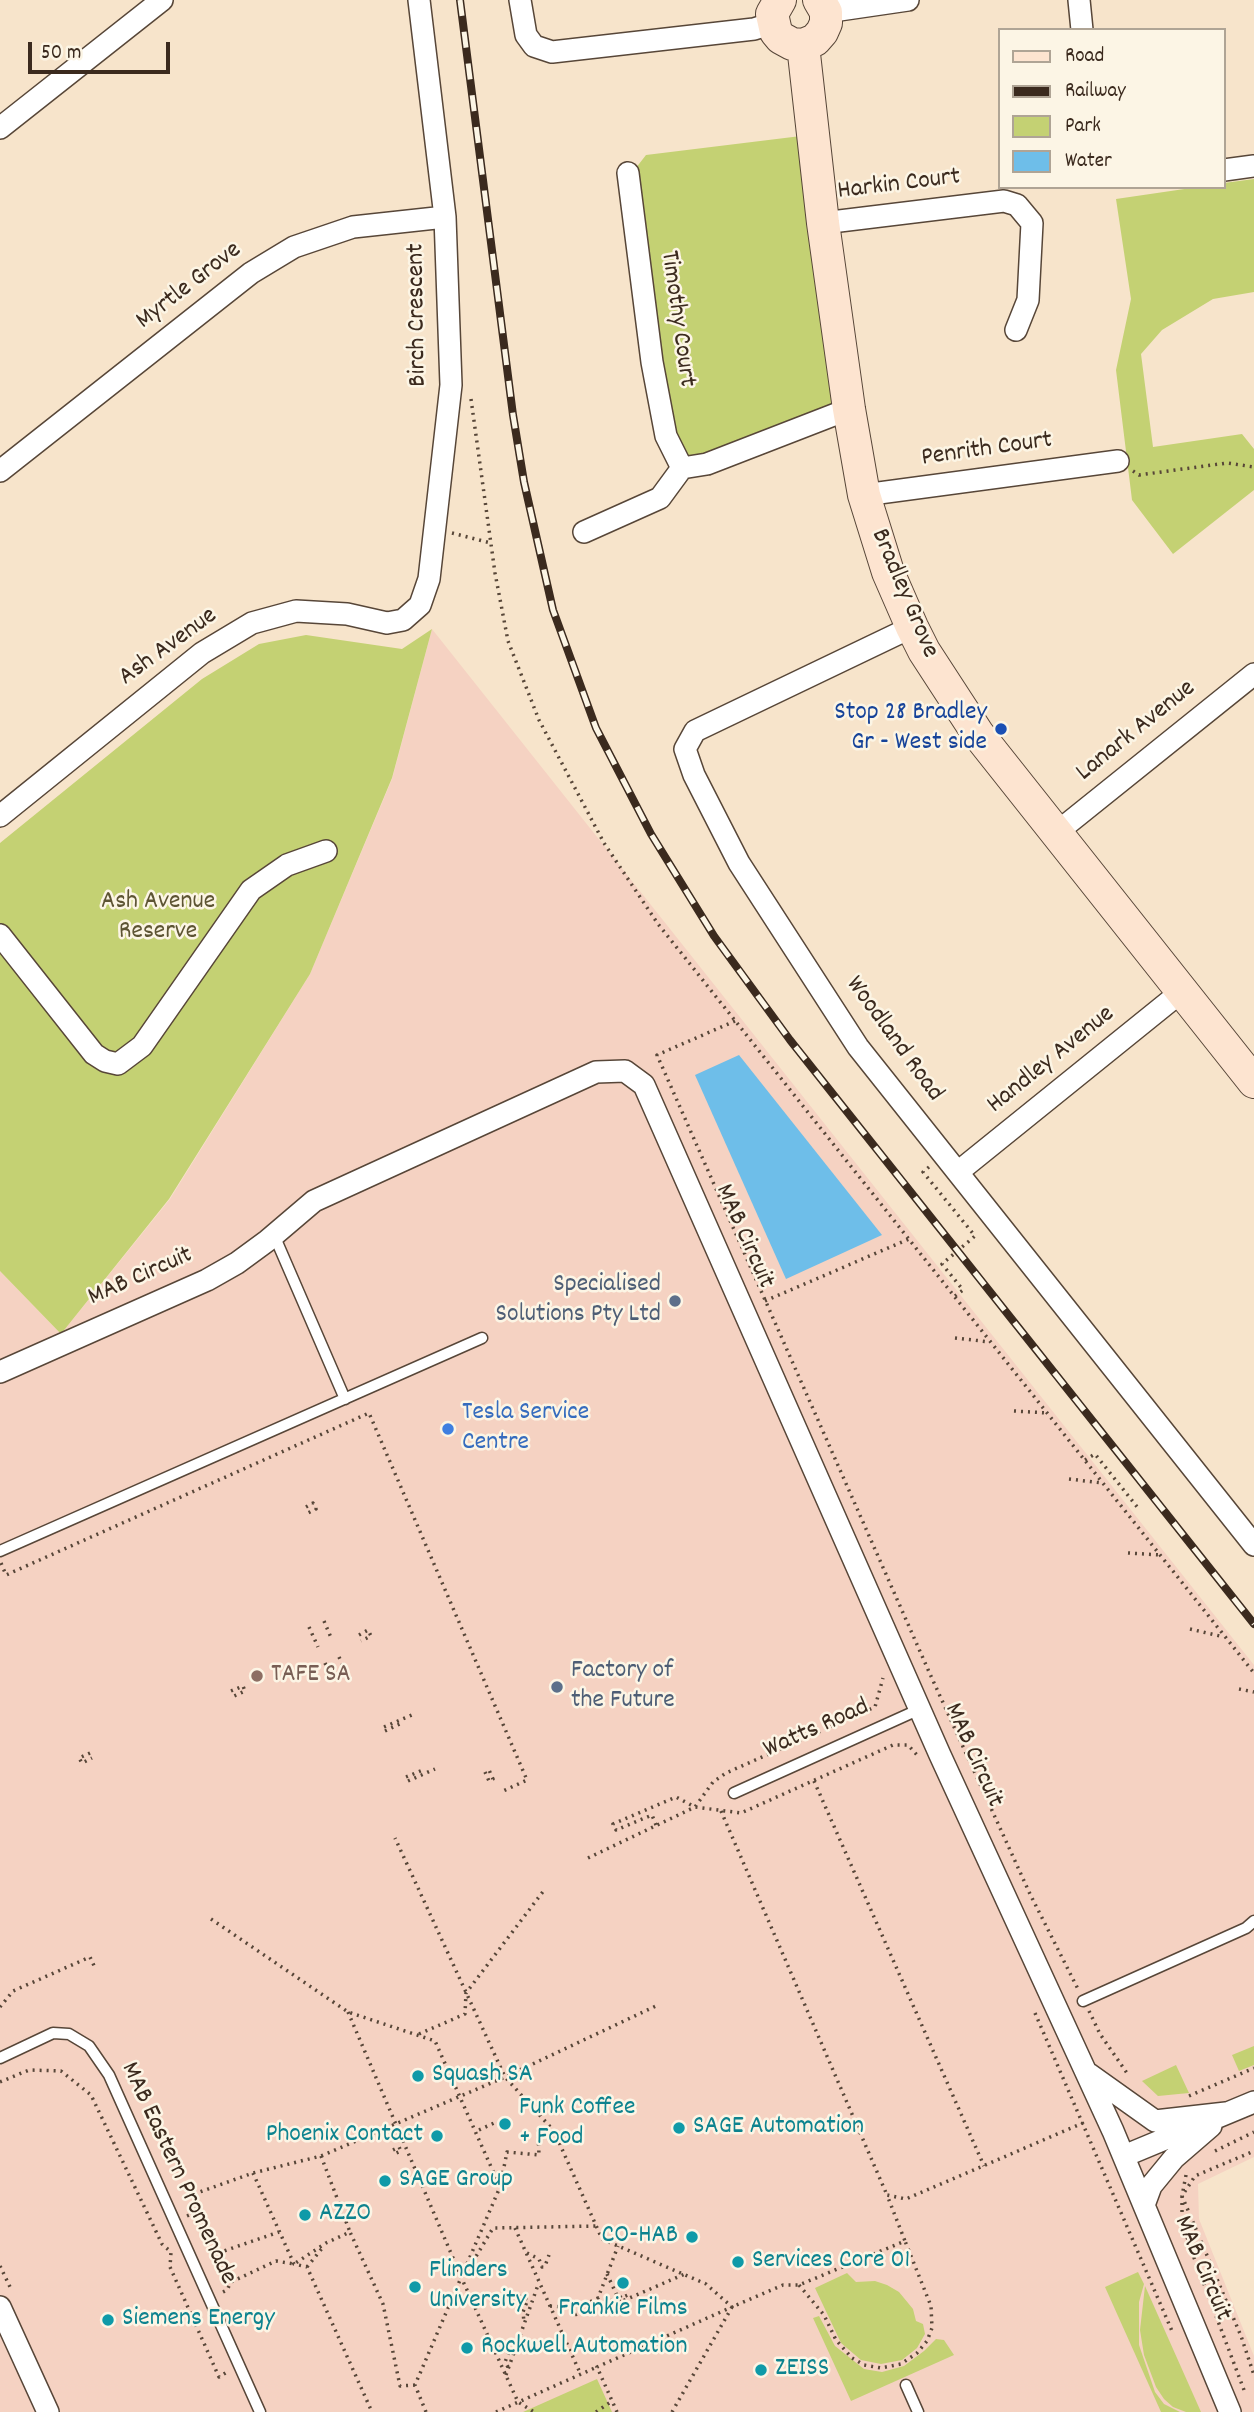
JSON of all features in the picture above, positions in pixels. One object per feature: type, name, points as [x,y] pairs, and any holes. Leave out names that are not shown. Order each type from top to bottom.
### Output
[{"type":"street","points":[[0,128],[162,0]]},
{"type":"street","name":"Birch Crescent","points":[[404,620],[420,605],[429,579],[451,385],[445,217],[419,0]]},
{"type":"street","points":[[520,0],[526,35],[534,46],[552,51],[754,29],[776,12],[782,38],[792,44],[803,45],[822,32],[826,23],[822,6],[908,0]]},
{"type":"street","points":[[1079,0],[1082,28]]},
{"type":"street","name":"Bradley Grove","points":[[803,45],[823,223],[849,409],[864,495],[888,572],[924,651],[978,734],[1254,1082]]},
{"type":"street","points":[[1226,170],[1254,166]]},
{"type":"street","name":"Timothy Court","points":[[628,173],[652,362],[666,436],[681,468]]},
{"type":"street","name":"Harkin Court","points":[[823,223],[1004,201],[1017,205],[1032,223],[1028,300],[1016,330]]},
{"type":"street","name":"Myrtle Grove","points":[[0,471],[251,273],[294,247],[353,227],[445,217]]},
{"type":"street","points":[[584,532],[660,498],[681,468],[707,464],[849,409]]},
{"type":"street","name":"Penrith Court","points":[[864,495],[1118,461]]},
{"type":"street","name":"Ash Avenue","points":[[0,816],[202,653],[252,623],[296,611],[347,614],[387,623],[404,620]]},
{"type":"street","name":"Woodland Road","points":[[912,627],[695,731],[685,749],[694,775],[739,863],[858,1047],[1254,1545]]},
{"type":"street","name":"Lanark Avenue","points":[[1056,833],[1254,674]]},
{"type":"street","points":[[0,934],[94,1054],[105,1061],[118,1064],[142,1046],[251,890],[287,865],[326,851]]},
{"type":"street","name":"Handley Avenue","points":[[957,1172],[1181,992]]},
{"type":"street","name":"MAB Circuit","points":[[0,1372],[207,1280],[237,1263],[274,1236],[314,1201],[596,1072],[625,1071],[644,1085],[920,1709],[1144,2205],[1239,2406]]},
{"type":"street","points":[[1086,2072],[1155,2121],[1226,2113]]},
{"type":"street","points":[[1124,2156],[1254,2102]]},
{"type":"street","points":[[1144,2205],[1151,2186],[1174,2158],[1226,2113]]},
{"type":"street","points":[[0,2306],[48,2412]]},
{"type":"lane","points":[[274,1236],[345,1399]]},
{"type":"lane","points":[[0,1551],[482,1338]]},
{"type":"lane","name":"Watts Road","points":[[734,1793],[920,1709]]},
{"type":"lane","points":[[1083,2001],[1247,1928],[1254,1921]]},
{"type":"lane","name":"MAB Eastern Promenade","points":[[0,2058],[53,2034],[69,2034],[89,2046],[109,2075],[260,2412]]},
{"type":"lane","points":[[906,2385],[918,2412]]},
{"type":"path","points":[[470,396],[508,640],[525,689],[588,815],[658,924],[1254,1673]]},
{"type":"path","points":[[1118,461],[1139,475],[1227,463],[1254,467]]},
{"type":"path","points":[[435,528],[491,543]]},
{"type":"path","points":[[735,1021],[657,1055],[1031,1894],[1100,2034],[1131,2078]]},
{"type":"path","points":[[944,1155],[923,1172],[975,1236]]},
{"type":"path","points":[[955,1296],[963,1290],[942,1264],[979,1233],[978,1230]]},
{"type":"path","points":[[765,1301],[909,1239]]},
{"type":"path","points":[[954,1338],[992,1343]]},
{"type":"path","points":[[1014,1411],[1048,1413]]},
{"type":"path","points":[[0,1561],[6,1575],[369,1413],[527,1780],[501,1791]]},
{"type":"path","points":[[1085,1460],[1095,1454],[1138,1508]]},
{"type":"path","points":[[1069,1479],[1104,1484]]},
{"type":"path","points":[[306,1507],[313,1503],[316,1509],[306,1514]]},
{"type":"path","points":[[1128,1553],[1161,1555]]},
{"type":"path","points":[[324,1621],[332,1640]]},
{"type":"path","points":[[309,1627],[318,1647]]},
{"type":"path","points":[[1190,1629],[1226,1637]]},
{"type":"path","points":[[359,1635],[368,1630],[371,1636],[361,1641]]},
{"type":"path","points":[[339,1657],[347,1675]]},
{"type":"path","points":[[325,1663],[333,1682]]},
{"type":"path","points":[[587,1858],[695,1807],[713,1782],[726,1773],[875,1707],[885,1672]]},
{"type":"path","points":[[1239,1689],[1254,1692]]},
{"type":"path","points":[[402,1723],[385,1729],[412,1715]]},
{"type":"path","points":[[656,1825],[652,1815],[616,1830],[613,1824],[676,1797],[695,1807],[741,1813],[894,1745],[908,1745],[924,1763]]},
{"type":"path","points":[[90,1753],[79,1758],[82,1763],[92,1758]]},
{"type":"path","points":[[406,1777],[424,1772],[408,1781],[435,1769]]},
{"type":"path","points":[[814,1781],[984,2166]]},
{"type":"path","points":[[720,1811],[887,2195],[931,2306],[932,2328],[927,2341],[917,2353],[901,2364],[881,2368],[864,2365],[852,2358],[836,2340],[824,2315],[799,2285]]},
{"type":"path","points":[[395,1838],[505,2077],[554,2131],[602,2239],[706,2284],[732,2307]]},
{"type":"path","points":[[417,2034],[465,2014],[466,1993],[545,1889]]},
{"type":"path","points":[[211,1919],[348,2012],[435,2041],[500,2187]]},
{"type":"path","points":[[0,2007],[13,1991],[90,1957],[96,1970]]},
{"type":"path","points":[[194,2194],[253,2173],[321,2156],[505,2077],[658,2004]]},
{"type":"path","points":[[1033,2010],[1175,2337]]},
{"type":"path","points":[[348,2012],[462,2279],[518,2402],[534,2412]]},
{"type":"path","points":[[1185,2098],[1254,2068]]},
{"type":"path","points":[[0,2082],[29,2070],[61,2071],[91,2095],[162,2244],[171,2252],[170,2267],[219,2377]]},
{"type":"path","points":[[479,2130],[494,2123]]},
{"type":"path","points":[[887,2195],[906,2199],[1083,2123]]},
{"type":"path","points":[[426,2412],[415,2385],[500,2187],[507,2152],[539,2155],[538,2131],[554,2131]]},
{"type":"path","points":[[1205,2157],[1254,2132]]},
{"type":"path","points":[[1182,2196],[1195,2176],[1254,2151]]},
{"type":"path","points":[[321,2156],[350,2232],[383,2304],[400,2386],[415,2385]]},
{"type":"path","points":[[1188,2168],[1182,2196],[1182,2220],[1239,2406]]},
{"type":"path","points":[[253,2173],[294,2264]]},
{"type":"path","points":[[1182,2196],[1241,2336],[1254,2375]]},
{"type":"path","points":[[462,2279],[493,2228],[598,2226]]},
{"type":"path","points":[[514,2228],[581,2375]]},
{"type":"path","points":[[218,2253],[279,2232]]},
{"type":"path","points":[[294,2264],[326,2243],[350,2232]]},
{"type":"path","points":[[496,2412],[783,2285],[799,2285],[905,2241]]},
{"type":"path","points":[[307,2267],[326,2243]]},
{"type":"path","points":[[575,2315],[591,2307],[598,2298],[618,2245]]},
{"type":"path","points":[[526,2253],[539,2259],[542,2267],[550,2255]]},
{"type":"path","points":[[209,2299],[227,2290],[231,2282],[275,2261],[307,2267]]},
{"type":"path","points":[[307,2267],[372,2412]]},
{"type":"path","points":[[607,2274],[620,2302]]},
{"type":"path","points":[[550,2306],[577,2308],[598,2298],[620,2302],[685,2274]]},
{"type":"path","points":[[506,2375],[539,2283]]},
{"type":"path","points":[[612,2285],[615,2285],[621,2298],[630,2294]]},
{"type":"path","points":[[520,2296],[528,2300],[523,2312],[524,2325]]},
{"type":"path","points":[[672,2412],[732,2307]]},
{"type":"path","points":[[509,2367],[505,2361],[510,2350]]},
{"type":"path","points":[[597,2367],[617,2412]]},
{"type":"path","points":[[596,2412],[612,2401]]},
{"type":"shaded area","points":[[432,629],[1254,1665],[1254,2157],[1198,2184],[1199,2219],[1254,2356],[1254,2412],[0,2412],[0,1271],[61,1334],[170,1199],[310,974],[392,779]]},
{"type":"green space","points":[[801,136],[834,407],[684,464],[670,434],[632,173],[646,155]]},
{"type":"green space","points":[[1254,179],[1254,292],[1213,299],[1162,330],[1141,354],[1153,447],[1242,434],[1254,449],[1254,490],[1173,554],[1132,500],[1116,370],[1131,299],[1116,199],[1184,189],[1226,189],[1226,183]]},
{"type":"green space","name":"Ash Avenue Reserve","points":[[432,629],[392,778],[310,974],[169,1199],[61,1334],[0,1271],[0,843],[202,679],[259,644],[306,635],[402,649]]},
{"type":"green space","points":[[1254,2046],[1254,2065],[1239,2071],[1232,2055]]},
{"type":"green space","points":[[1176,2065],[1189,2093],[1158,2096],[1142,2081]]},
{"type":"green space","points":[[1138,2272],[1144,2284],[1139,2302],[1139,2345],[1155,2392],[1164,2404],[1180,2412],[1161,2412],[1105,2287]]},
{"type":"green space","points":[[847,2273],[856,2282],[875,2281],[899,2292],[913,2309],[916,2321],[923,2324],[925,2334],[917,2348],[902,2360],[881,2364],[861,2360],[841,2343],[815,2288]]},
{"type":"green space","points":[[1145,2286],[1201,2412],[1186,2412],[1173,2407],[1156,2387],[1144,2355],[1140,2330]]},
{"type":"green space","points":[[819,2316],[835,2346],[864,2369],[882,2372],[904,2366],[936,2339],[944,2340],[954,2355],[851,2401],[813,2318]]},
{"type":"green space","points":[[597,2379],[612,2412],[523,2412]]},
{"type":"water","points":[[739,1055],[882,1235],[786,1279],[695,1075]]},
{"type":"railway","points":[[460,0],[524,482],[553,610],[596,728],[651,834],[714,936],[790,1040],[1254,1624]]},
{"type":"place","name":"Stop 28 Bradley Gr - West side","points":[[1001,729]]},
{"type":"place","name":"Specialised Solutions Pty Ltd","points":[[675,1301]]},
{"type":"place","name":"Tesla Service Centre","points":[[448,1429]]},
{"type":"place","name":"TAFE SA","points":[[257,1676]]},
{"type":"place","name":"Factory of the Future","points":[[557,1687]]},
{"type":"place","name":"Squash SA","points":[[418,2076]]},
{"type":"place","name":"Funk Coffee + Food","points":[[505,2124]]},
{"type":"place","name":"SAGE Automation","points":[[679,2128]]},
{"type":"place","name":"Phoenix Contact","points":[[437,2136]]},
{"type":"place","name":"SAGE Group","points":[[385,2181]]},
{"type":"place","name":"AZZO","points":[[305,2215]]},
{"type":"place","name":"CO-HAB","points":[[692,2237]]},
{"type":"place","name":"Services Core 01","points":[[738,2262]]},
{"type":"place","name":"Frankie Films","points":[[623,2283]]},
{"type":"place","name":"Flinders University","points":[[415,2287]]},
{"type":"place","name":"Siemens Energy","points":[[108,2320]]},
{"type":"place","name":"Rockwell Automation","points":[[467,2348]]},
{"type":"place","name":"ZEISS","points":[[761,2370]]}]
